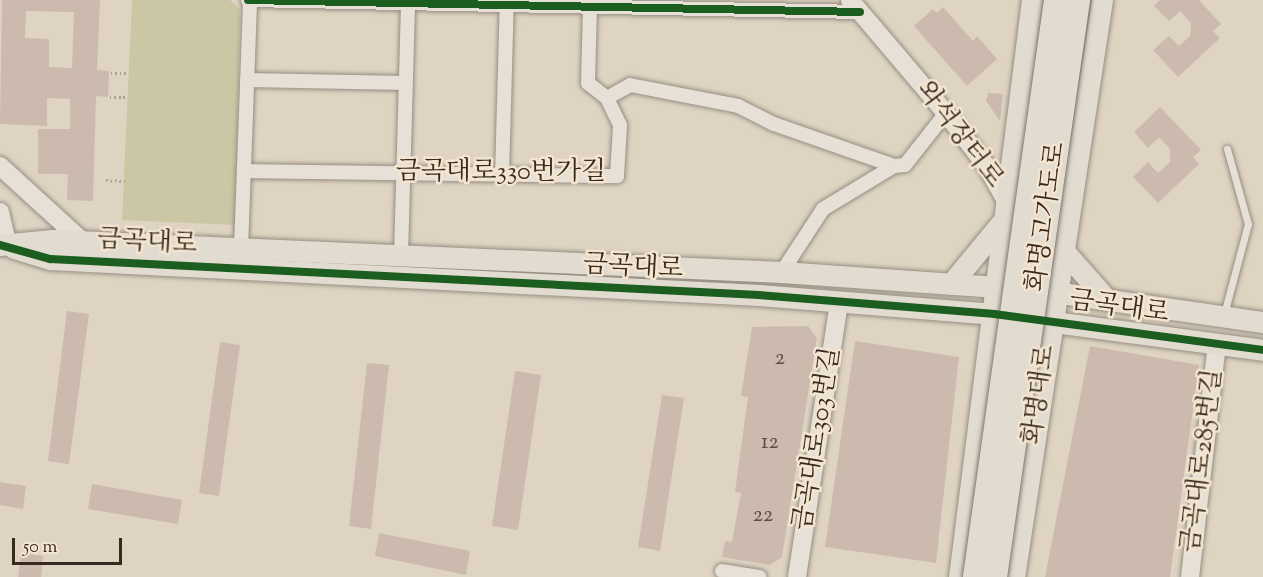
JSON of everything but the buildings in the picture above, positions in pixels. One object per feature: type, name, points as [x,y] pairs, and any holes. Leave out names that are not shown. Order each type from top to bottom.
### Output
[{"type":"highway","name":"화명고가도로","points":[[975,577],[1056,0]]},
{"type":"highway","name":"화명고가도로","points":[[995,577],[1078,0]]},
{"type":"main road","points":[[959,577],[1032,0]]},
{"type":"main road","name":"화명대로","points":[[1014,577],[1051,320],[1048,292],[1062,249],[1102,0]]},
{"type":"main road","points":[[951,284],[1004,221]]},
{"type":"main road","name":"금곡대로","points":[[4,245],[82,241],[782,272],[997,286],[1263,322]]},
{"type":"main road","name":"금곡대로","points":[[4,245],[50,259],[839,302],[994,314],[1263,350]]},
{"type":"main road","points":[[1062,249],[1107,300]]},
{"type":"street","points":[[241,249],[249,1],[507,3],[590,8],[676,4],[855,6]]},
{"type":"street","points":[[401,256],[408,2]]},
{"type":"street","points":[[502,175],[507,3]]},
{"type":"street","name":"와석장터로","points":[[855,6],[946,113],[1006,198],[1048,292]]},
{"type":"street","name":"금곡대로330번가길","points":[[244,171],[617,176],[620,125],[607,98],[588,83],[590,8]]},
{"type":"street","points":[[247,80],[405,83]]},
{"type":"street","points":[[607,98],[630,85],[738,106],[774,124],[894,166],[905,165],[946,113]]},
{"type":"street","points":[[0,166],[82,241]]},
{"type":"street","points":[[782,272],[823,209],[894,166]]},
{"type":"street","points":[[0,212],[4,245]]},
{"type":"street","name":"금곡대로303번길","points":[[797,577],[839,302]]},
{"type":"street","name":"금곡대로285번길","points":[[1190,577],[1217,344]]},
{"type":"street","points":[[722,571],[760,577]]},
{"type":"lane","points":[[1224,316],[1248,224],[1227,149]]},
{"type":"path","points":[[111,73],[126,73]]},
{"type":"path","points":[[110,97],[125,97]]},
{"type":"path","points":[[106,180],[125,181]]},
{"type":"shaded area","points":[[132,0],[230,0],[240,9],[235,225],[122,220]]},
{"type":"cycle path","points":[[248,0],[860,12]]},
{"type":"cycle path","points":[[0,245],[50,259],[759,295],[994,314],[1263,350]]}]
